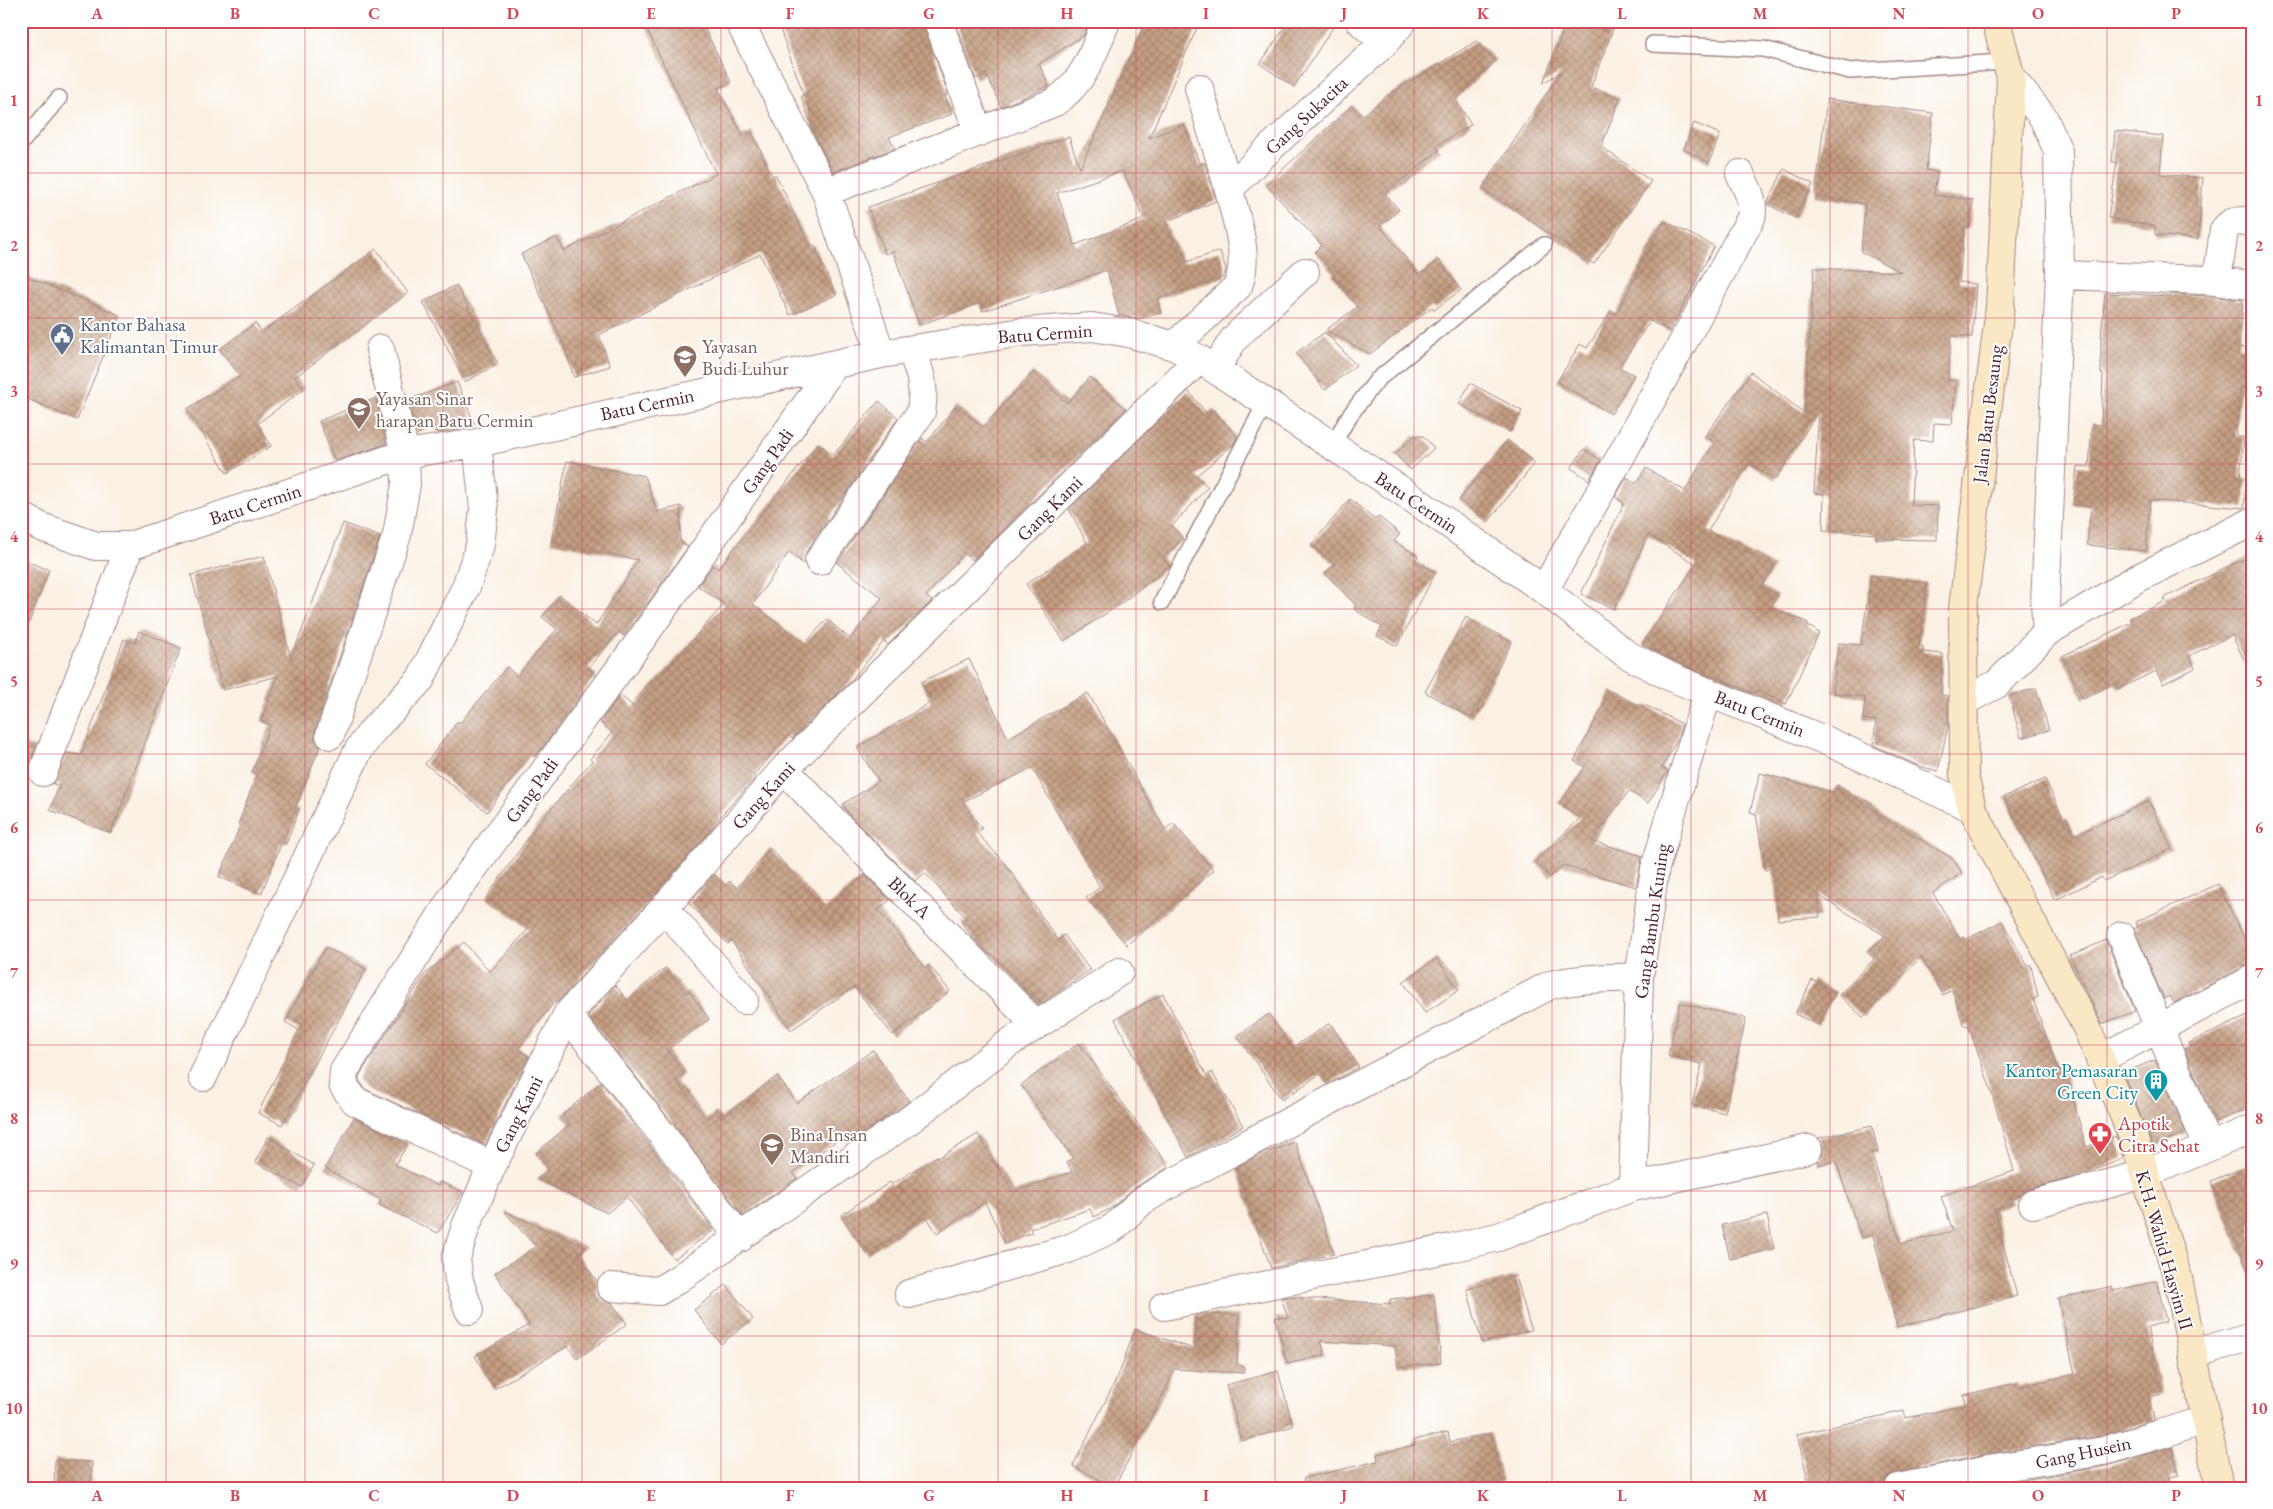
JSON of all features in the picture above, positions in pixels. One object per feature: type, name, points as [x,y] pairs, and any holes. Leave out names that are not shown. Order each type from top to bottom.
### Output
[{"type":"street","points":[[739,21],[826,192],[881,354]]},
{"type":"street","points":[[938,21],[978,131]]},
{"type":"street","points":[[826,192],[1055,102],[1070,92],[1089,64],[1106,21]]},
{"type":"street","points":[[1360,21],[1384,43]]},
{"type":"street","name":"Gang Sukacita","points":[[1229,190],[1270,148],[1384,43],[1403,21]]},
{"type":"street","name":"Jalan Batu Besaung","points":[[1972,808],[1964,775],[1963,608],[2000,307],[2009,70],[1996,21]]},
{"type":"street","points":[[2009,70],[2043,117],[2058,151],[2060,275],[2046,603],[2047,632]]},
{"type":"street","points":[[1174,346],[1238,286],[1242,276],[1244,251],[1200,88]]},
{"type":"street","points":[[1544,590],[1751,218],[1752,200],[1740,174]]},
{"type":"street","points":[[2217,281],[2224,230],[2235,221],[2252,220]]},
{"type":"street","name":"Gang Kami","points":[[469,1310],[459,1281],[456,1258],[466,1226],[492,1166],[567,1015],[664,908],[784,769],[1305,272]]},
{"type":"street","points":[[2060,275],[2128,276],[2252,285]]},
{"type":"street","name":"Batu Cermin","points":[[21,516],[41,527],[96,546],[130,546],[405,454],[477,443],[881,354],[1022,332],[1092,327],[1129,334],[1174,346],[1207,364],[1399,489],[1544,590],[1626,654],[1671,677],[1845,749],[1972,808]]},
{"type":"street","points":[[330,735],[397,535],[406,484],[405,454],[380,349]]},
{"type":"street","points":[[818,561],[920,412],[924,393],[921,374],[911,350]]},
{"type":"street","name":"Gang Padi","points":[[492,1166],[355,1101],[343,1085],[344,1071],[458,890],[643,637],[835,364]]},
{"type":"street","points":[[202,1077],[358,750],[373,730],[420,680],[466,587],[480,545],[484,510],[477,443]]},
{"type":"street","points":[[1964,701],[1997,684],[2047,632],[2136,579],[2252,522]]},
{"type":"street","points":[[42,772],[130,546]]},
{"type":"street","name":"Gang Bambu Kuning","points":[[1633,1187],[1639,978],[1655,868],[1661,842],[1708,692]]},
{"type":"street","name":"Blok A","points":[[784,769],[839,828],[978,964],[1036,1025]]},
{"type":"street","name":"K.H. Wahid Hasyim II","points":[[1972,808],[2086,1026],[2134,1139],[2178,1278],[2218,1488]]},
{"type":"street","points":[[664,908],[744,1000]]},
{"type":"street","points":[[2120,936],[2208,1148]]},
{"type":"street","points":[[611,1287],[659,1291],[740,1238],[907,1122],[1009,1043],[1119,972]]},
{"type":"street","points":[[909,1294],[1068,1249],[1113,1228],[1142,1201],[1165,1188],[1550,985],[1576,979],[1603,977],[1639,978]]},
{"type":"street","points":[[2100,1059],[2158,1027],[2252,980]]},
{"type":"street","points":[[567,1015],[658,1129],[740,1238]]},
{"type":"street","points":[[2033,1204],[2145,1174],[2252,1129]]},
{"type":"street","points":[[1164,1306],[1498,1237],[1633,1187],[1808,1149]]},
{"type":"street","points":[[2194,1354],[2252,1336]]},
{"type":"street","name":"Gang Husein","points":[[1899,1488],[1989,1469],[2104,1451],[2206,1420]]},
{"type":"lane","points":[[1654,44],[1763,49],[1850,71],[2009,70]]},
{"type":"lane","points":[[21,143],[59,98]]},
{"type":"lane","points":[[1332,445],[1350,415],[1377,380],[1544,245]]},
{"type":"lane","points":[[1162,602],[1266,402]]},
{"type":"building","points":[[643,21],[701,21],[731,82],[718,88],[743,136],[752,132],[772,176],[776,175],[810,247],[814,245],[836,295],[790,315],[760,254],[599,335],[610,366],[574,377],[562,340],[521,254],[557,237],[564,251],[716,174]]},
{"type":"building","points":[[777,21],[923,21],[948,94],[945,96],[952,114],[889,137],[895,148],[833,172],[814,133],[801,96],[804,95]]},
{"type":"building","points":[[955,21],[1089,21],[1084,35],[1039,64],[1049,86],[1001,107],[986,73],[976,79]]},
{"type":"building","points":[[1146,21],[1200,21],[1149,138],[1184,124],[1200,165],[1205,163],[1216,201],[1165,222],[1183,263],[1220,251],[1226,269],[1224,277],[1157,299],[1161,313],[1138,319],[1119,315],[1107,270],[983,311],[980,303],[919,325],[893,251],[885,254],[868,207],[1069,137],[1080,169]],"holes":[[[1123,171],[1144,219],[1075,245],[1057,193]]]},
{"type":"building","points":[[1289,21],[1337,21],[1294,87],[1260,64]]},
{"type":"building","points":[[1567,21],[1616,21],[1591,87],[1620,98],[1601,147],[1651,181],[1594,264],[1482,188],[1561,72],[1543,83]]},
{"type":"building","points":[[1476,41],[1496,60],[1456,100],[1471,125],[1436,146],[1440,150],[1385,193],[1399,210],[1380,226],[1419,275],[1439,260],[1461,290],[1434,310],[1432,307],[1370,354],[1326,330],[1357,307],[1332,275],[1334,273],[1315,252],[1322,245],[1266,185],[1352,105],[1362,116],[1387,96]]},
{"type":"building","points":[[1827,99],[1933,113],[1926,170],[1937,172],[1934,195],[1973,200],[1969,228],[1964,228],[1959,282],[1976,284],[1972,337],[1951,336],[1948,380],[1956,381],[1952,424],[1934,423],[1933,441],[1914,440],[1911,505],[1938,506],[1937,540],[1876,539],[1877,534],[1823,530],[1824,494],[1814,493],[1819,410],[1775,480],[1749,463],[1708,531],[1775,567],[1762,586],[1778,596],[1771,607],[1808,623],[1807,625],[1819,633],[1786,704],[1757,690],[1755,694],[1678,663],[1642,644],[1696,564],[1648,535],[1614,609],[1581,594],[1624,503],[1615,497],[1627,477],[1636,484],[1646,468],[1685,491],[1714,442],[1705,436],[1751,372],[1804,413],[1814,268],[1901,272],[1861,252],[1865,204],[1815,196]]},
{"type":"building","points":[[1694,123],[1720,134],[1709,163],[1684,149]]},
{"type":"building","points":[[2115,131],[2163,136],[2160,174],[2203,178],[2198,239],[2155,235],[2155,226],[2108,218],[2117,162],[2112,162]]},
{"type":"building","points":[[1784,169],[1813,184],[1795,218],[1767,204]]},
{"type":"building","points":[[1664,221],[1714,246],[1670,331],[1650,321],[1619,367],[1634,375],[1611,414],[1557,382],[1580,344],[1587,348],[1611,311],[1616,314]]},
{"type":"building","points":[[376,249],[408,293],[295,377],[304,389],[257,424],[271,446],[227,473],[187,409],[240,376],[220,349],[255,323],[262,332]]},
{"type":"building","name":"Kantor Bahasa Kalimantan Timur","points":[[21,274],[120,315],[77,420],[21,396]]},
{"type":"building","points":[[456,285],[498,364],[465,382],[423,302]]},
{"type":"building","points":[[2105,293],[2171,296],[2172,294],[2243,300],[2239,347],[2252,349],[2252,389],[2240,388],[2236,437],[2244,437],[2240,478],[2246,479],[2244,508],[2150,500],[2146,551],[2087,545],[2091,506],[2073,505],[2077,466],[2089,467],[2092,424],[2101,425],[2103,374],[2101,374],[2101,338]]},
{"type":"building","points":[[1325,332],[1356,365],[1325,390],[1296,353]]},
{"type":"building","points":[[1033,372],[1067,403],[1090,377],[1126,409],[973,560],[964,553],[926,596],[932,601],[888,645],[884,641],[848,684],[792,739],[788,735],[753,776],[755,778],[652,898],[557,1003],[555,1001],[518,1049],[529,1056],[485,1145],[365,1089],[359,1080],[359,1076],[425,974],[464,942],[490,972],[529,928],[486,898],[537,825],[592,761],[590,759],[612,733],[600,722],[620,695],[634,707],[724,604],[698,586],[713,565],[718,569],[818,443],[833,455],[879,401],[898,418],[806,552],[804,564],[789,552],[753,604],[805,644],[827,619],[850,639],[882,598],[837,563],[922,438],[927,442],[956,406],[983,427]]},
{"type":"building","points":[[457,382],[475,425],[437,433],[434,426],[416,433],[408,400]]},
{"type":"building","points":[[1470,383],[1522,411],[1510,432],[1459,404]]},
{"type":"building","points":[[1188,391],[1207,414],[1213,409],[1237,437],[1233,445],[1196,476],[1208,487],[1172,526],[1183,539],[1162,558],[1169,566],[1119,605],[1064,641],[1026,584],[1087,543],[1069,509]]},
{"type":"building","name":"Yayasan Sinar harapan Batu Cermin","points":[[376,398],[386,444],[335,461],[319,421]]},
{"type":"building","points":[[1414,436],[1423,436],[1434,448],[1411,470],[1395,454]]},
{"type":"building","points":[[1507,440],[1535,463],[1488,522],[1459,500]]},
{"type":"building","points":[[1584,449],[1601,460],[1589,480],[1571,468]]},
{"type":"building","points":[[567,461],[645,476],[657,512],[681,506],[680,541],[688,547],[624,636],[619,632],[588,668],[596,675],[545,744],[534,757],[531,754],[487,812],[425,764],[458,721],[460,723],[507,667],[517,676],[557,629],[542,617],[560,595],[596,625],[638,560],[551,542]]},
{"type":"building","points":[[1350,499],[1375,520],[1378,516],[1400,534],[1394,541],[1418,556],[1415,561],[1436,572],[1397,646],[1377,636],[1382,627],[1354,609],[1356,605],[1325,573],[1335,564],[1311,545]]},
{"type":"building","points":[[343,523],[380,537],[315,730],[315,739],[320,746],[295,809],[299,810],[286,844],[282,842],[261,894],[219,877],[240,826],[238,825],[257,774],[252,772],[270,725],[261,721],[278,676],[223,690],[191,575],[264,556],[291,659]]},
{"type":"building","points":[[2252,555],[2252,676],[2232,635],[2189,656],[2195,668],[2163,684],[2156,671],[2118,689],[2115,683],[2083,699],[2062,656],[2132,622],[2130,618],[2166,601],[2164,598]]},
{"type":"building","points":[[21,559],[49,570],[24,636],[21,636]]},
{"type":"building","points":[[1871,575],[1927,583],[1919,646],[1923,646],[1923,652],[1943,654],[1941,695],[1948,696],[1948,726],[1938,771],[1919,766],[1873,745],[1876,721],[1863,719],[1865,697],[1833,693],[1838,643],[1861,645]]},
{"type":"building","points":[[1466,617],[1512,642],[1471,718],[1425,692]]},
{"type":"building","points":[[139,631],[181,648],[111,833],[50,810],[60,785],[53,784],[67,753],[81,755],[124,639],[135,643]]},
{"type":"building","points":[[969,659],[1008,738],[1088,693],[1165,830],[1173,823],[1214,870],[1127,945],[1086,898],[1100,887],[1032,768],[962,802],[982,829],[977,833],[1004,862],[1058,940],[1064,935],[1090,970],[1039,1005],[991,954],[972,937],[961,922],[967,919],[925,873],[915,881],[850,816],[843,804],[879,781],[857,748],[931,702],[921,682]]},
{"type":"building","points":[[2036,688],[2049,730],[2021,738],[2009,696]]},
{"type":"building","points":[[1611,691],[1644,708],[1645,705],[1682,724],[1677,740],[1662,768],[1668,771],[1648,803],[1629,791],[1592,841],[1642,856],[1636,887],[1563,865],[1550,877],[1535,862],[1580,818],[1559,803],[1585,767],[1574,761]]},
{"type":"building","points":[[21,744],[36,747],[28,767],[30,780],[21,778]]},
{"type":"building","points":[[1760,773],[1833,792],[1838,785],[1889,821],[1952,858],[1962,873],[1933,893],[1960,939],[1963,937],[1965,940],[2002,921],[2027,965],[2031,965],[2038,997],[2033,999],[2059,1072],[2065,1070],[2086,1147],[2116,1136],[2123,1157],[2120,1160],[2082,1175],[2029,1189],[2020,1196],[2009,1199],[2011,1204],[1994,1210],[2017,1296],[1897,1327],[1873,1235],[1861,1238],[1836,1161],[1818,1165],[1817,1161],[1823,1154],[1823,1146],[1818,1138],[1872,1126],[1878,1152],[1871,1153],[1901,1244],[1953,1231],[1941,1196],[2014,1171],[1990,1087],[1968,1025],[1964,1026],[1952,990],[1943,995],[1921,957],[1863,1017],[1839,995],[1874,959],[1867,951],[1885,936],[1818,895],[1820,917],[1778,920],[1773,868],[1765,870],[1756,814],[1750,812]]},
{"type":"building","points":[[2045,779],[2064,820],[2067,818],[2075,835],[2149,801],[2172,849],[2104,881],[2102,877],[2055,900],[2004,797]]},
{"type":"building","points":[[770,848],[825,909],[865,875],[890,900],[878,910],[925,968],[929,965],[950,991],[893,1035],[854,987],[791,1030],[731,940],[728,944],[689,903],[714,874],[726,885],[730,881],[737,888]]},
{"type":"building","points":[[2218,884],[2252,954],[2252,965],[2245,966],[2174,1003],[2170,996],[2164,999],[2134,929],[2138,927],[2136,922]]},
{"type":"building","name":"Kantor Pemasaran Green City","points":[[2106,940],[2135,1011],[2102,1024],[2070,956]]},
{"type":"building","points":[[326,947],[366,969],[282,1125],[258,1113],[299,1030],[285,1022]]},
{"type":"building","points":[[1437,958],[1459,990],[1425,1013],[1403,982]]},
{"type":"building","points":[[665,968],[686,993],[689,991],[709,1019],[667,1050],[684,1074],[676,1081],[707,1119],[716,1112],[721,1118],[777,1076],[797,1103],[873,1050],[909,1101],[853,1140],[848,1132],[793,1173],[797,1178],[743,1216],[588,1016],[615,985],[627,1000]]},
{"type":"building","points":[[1812,980],[1836,992],[1818,1025],[1795,1014]]},
{"type":"building","points":[[1163,994],[1207,1076],[1212,1072],[1243,1126],[1188,1157],[1115,1019]]},
{"type":"building","points":[[1680,1003],[1746,1018],[1725,1113],[1692,1105],[1702,1064],[1668,1056]]},
{"type":"building","points":[[1269,1014],[1292,1048],[1330,1023],[1359,1067],[1327,1084],[1320,1074],[1282,1100],[1237,1036]]},
{"type":"building","points":[[2252,1014],[2252,1107],[2215,1122],[2184,1049],[2191,1046],[2189,1043]]},
{"type":"building","points":[[1079,1043],[1169,1167],[1134,1188],[1110,1209],[1094,1217],[1090,1209],[1030,1229],[1032,1232],[1005,1244],[985,1202],[937,1233],[926,1216],[867,1254],[841,1215],[890,1182],[892,1184],[937,1156],[938,1158],[978,1134],[1013,1192],[1072,1172],[1067,1162],[1073,1158],[1021,1085]]},
{"type":"building","name":"Kantor Pemasaran Green City","points":[[2155,1060],[2186,1133],[2153,1146],[2123,1073]]},
{"type":"building","points":[[601,1082],[714,1230],[674,1259],[627,1197],[607,1213],[537,1179],[549,1169],[536,1153],[570,1124],[562,1115]]},
{"type":"building","points":[[354,1118],[408,1144],[395,1165],[438,1186],[440,1182],[463,1192],[438,1233],[379,1205],[381,1200],[325,1168]]},
{"type":"building","points":[[268,1137],[314,1165],[302,1187],[255,1162]]},
{"type":"building","points":[[1295,1142],[1334,1254],[1271,1268],[1236,1167],[1264,1153]]},
{"type":"building","points":[[2252,1164],[2252,1278],[2251,1278],[2211,1181]]},
{"type":"building","points":[[504,1211],[586,1247],[577,1254],[597,1281],[597,1294],[603,1300],[612,1303],[627,1324],[577,1359],[568,1346],[494,1389],[475,1356],[529,1325],[495,1273],[536,1247]]},
{"type":"building","points":[[1767,1215],[1774,1249],[1730,1259],[1722,1225]]},
{"type":"building","points":[[1516,1276],[1531,1330],[1482,1343],[1467,1289]]},
{"type":"building","points":[[2157,1281],[2166,1322],[2147,1327],[2162,1394],[2149,1397],[2154,1420],[2100,1436],[1986,1454],[1896,1473],[1888,1477],[1884,1488],[1810,1488],[1797,1434],[1904,1411],[1906,1418],[1966,1405],[1964,1395],[2016,1383],[2017,1387],[2075,1374],[2058,1299],[2112,1286],[2113,1291]]},
{"type":"building","points":[[726,1285],[753,1319],[721,1344],[694,1310]]},
{"type":"building","points":[[1434,1295],[1441,1363],[1398,1367],[1395,1346],[1321,1341],[1325,1355],[1287,1364],[1275,1317],[1288,1318],[1281,1298],[1390,1304],[1390,1299]]},
{"type":"building","points":[[1204,1314],[1239,1315],[1237,1364],[1245,1367],[1244,1373],[1174,1369],[1166,1389],[1114,1487],[1073,1466],[1119,1374],[1135,1329],[1194,1349],[1195,1316]]},
{"type":"building","points":[[1278,1371],[1293,1426],[1242,1441],[1226,1385]]},
{"type":"building","points":[[1448,1432],[1450,1442],[1491,1433],[1502,1482],[1478,1488],[1305,1488],[1304,1478],[1378,1461],[1377,1454],[1415,1445],[1414,1440]]},
{"type":"building","points":[[2172,1447],[2179,1475],[2170,1477],[2172,1488],[1976,1488],[2107,1466]]},
{"type":"building","points":[[55,1460],[92,1462],[91,1488],[54,1488]]},
{"type":"place","name":"Kantor Bahasa Kalimantan Timur","points":[[62,356]]},
{"type":"place","name":"Yayasan Budi Luhur","points":[[685,378]]},
{"type":"place","name":"Yayasan Sinar harapan Batu Cermin","points":[[359,430]]},
{"type":"place","name":"Kantor Pemasaran Green City","points":[[2156,1102]]},
{"type":"place","name":"Apotik Citra Sehat","points":[[2100,1155]]},
{"type":"place","name":"Bina Insan Mandiri","points":[[772,1166]]}]
